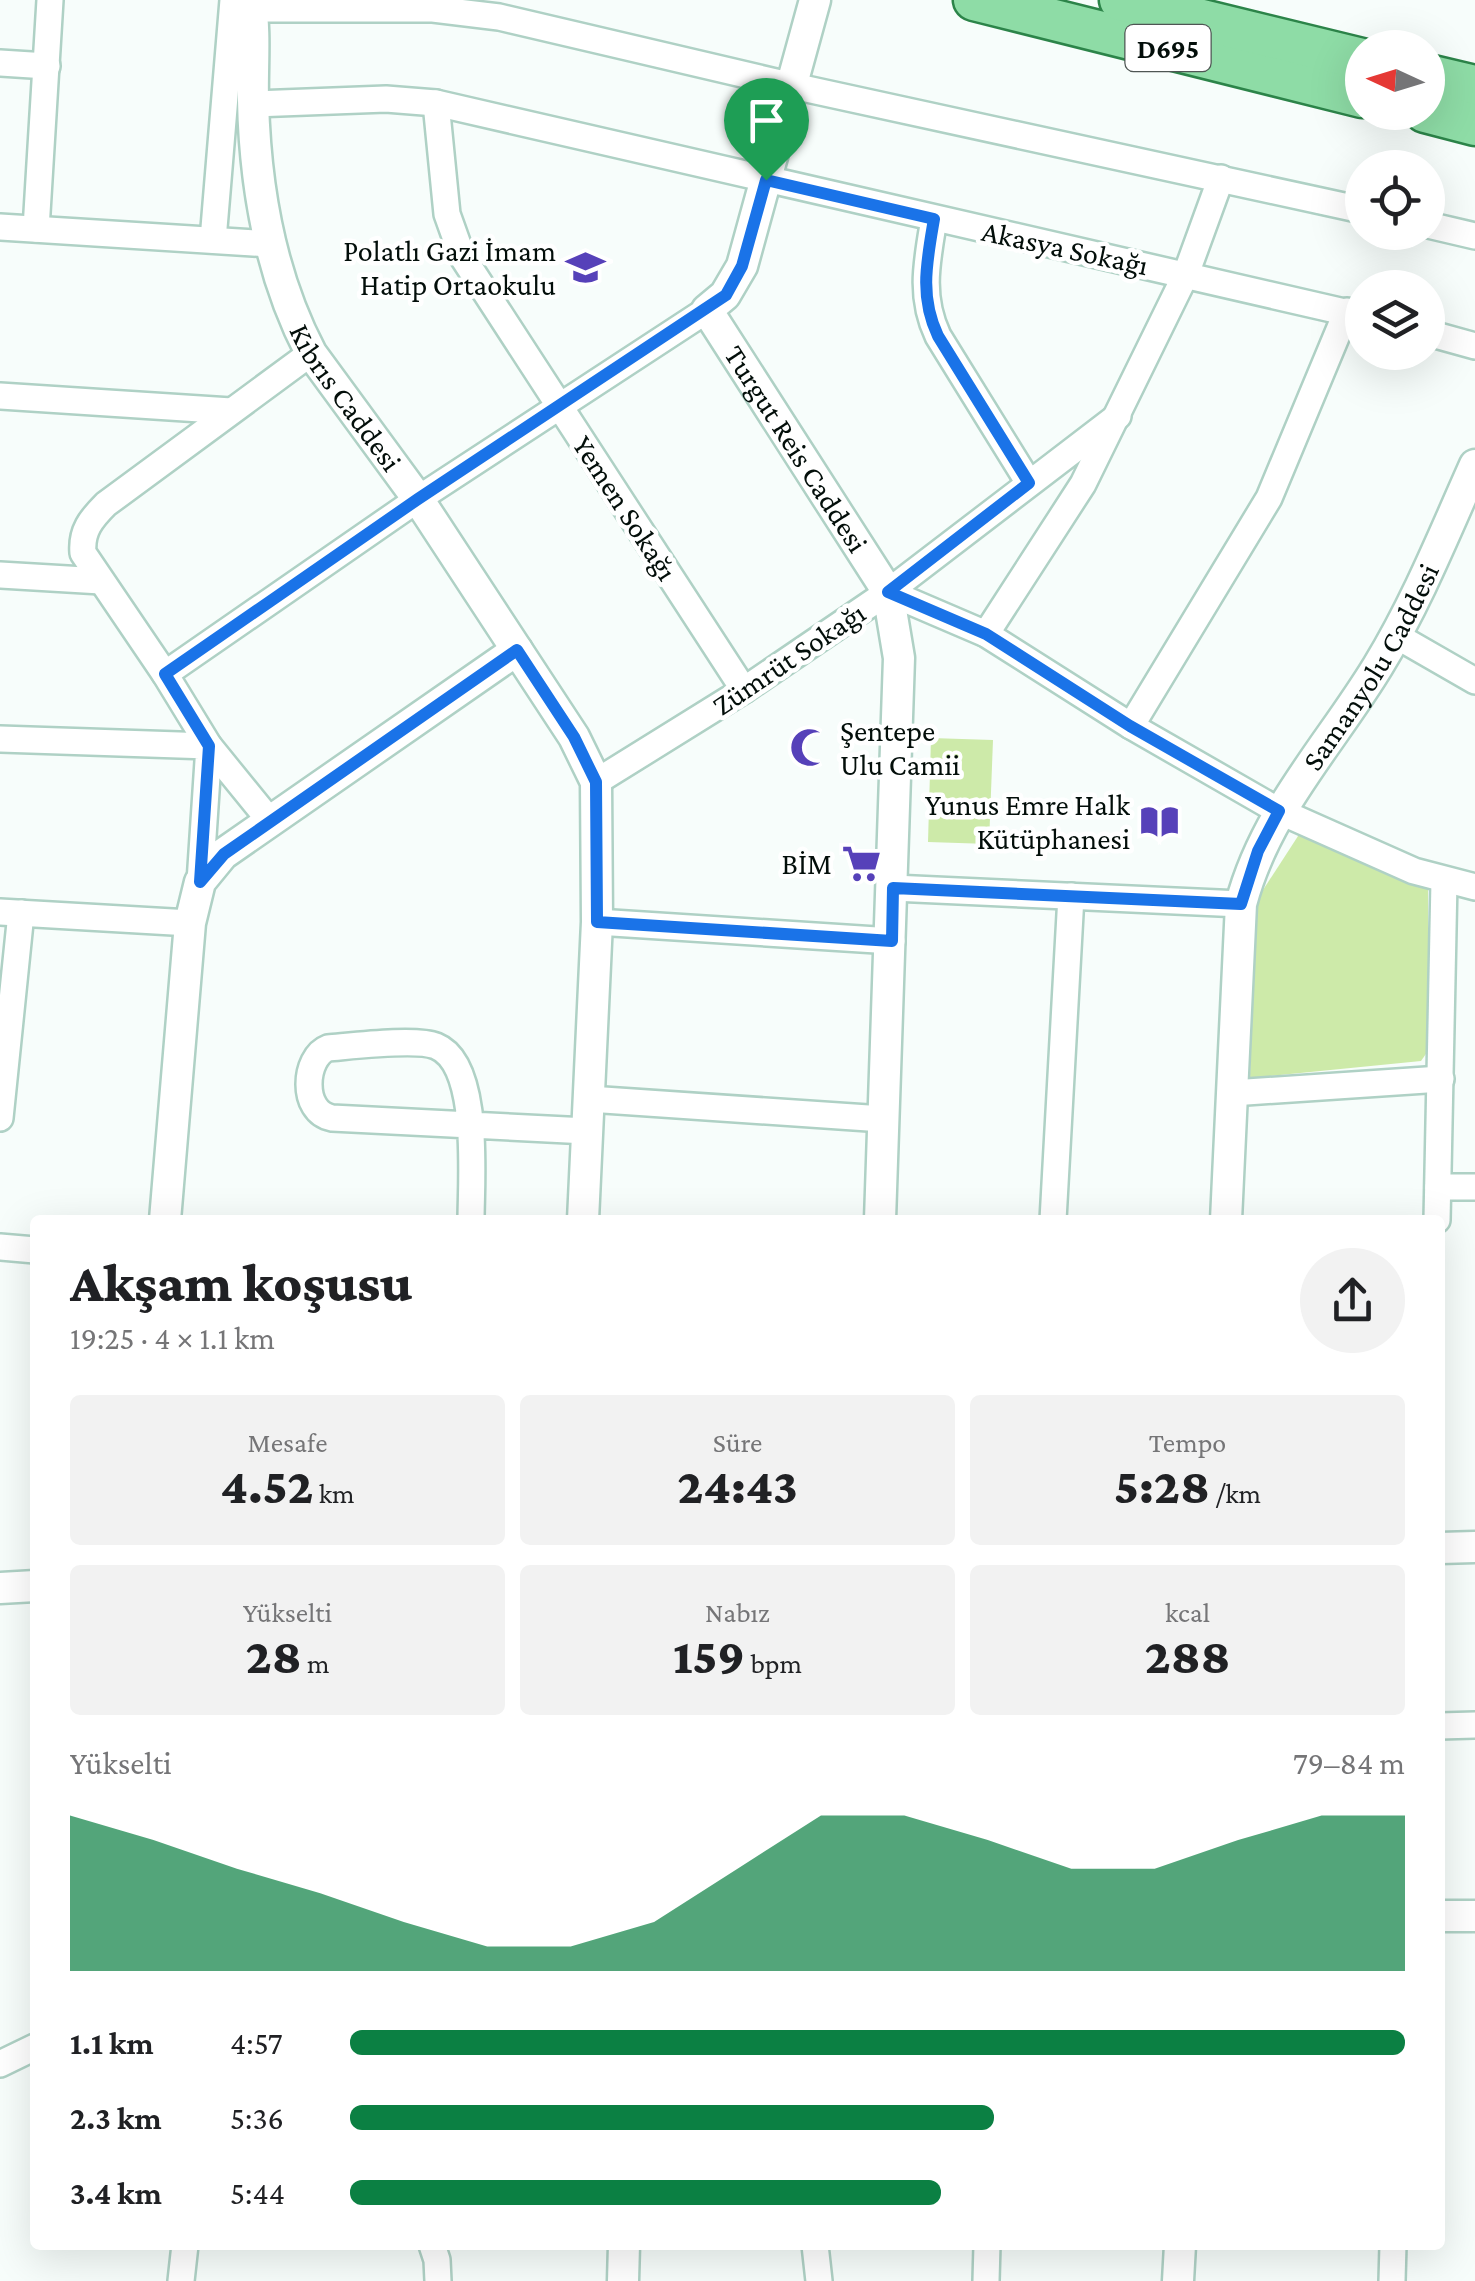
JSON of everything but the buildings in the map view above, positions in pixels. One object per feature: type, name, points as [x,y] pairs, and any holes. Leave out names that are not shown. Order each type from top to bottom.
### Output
[{"type":"main road","name":"D695","points":[[974,0],[1345,93]]},
{"type":"main road","name":"D695","points":[[1120,0],[1345,55]]},
{"type":"main road","points":[[1445,79],[1475,86]]},
{"type":"main road","points":[[1445,117],[1475,125]]},
{"type":"street","points":[[36,229],[50,0]]},
{"type":"street","points":[[165,674],[418,499],[726,295],[742,266],[815,0]]},
{"type":"street","points":[[212,240],[245,3],[467,11],[1345,206]]},
{"type":"street","name":"Kıbrıs Caddesi","points":[[245,3],[262,202],[286,300],[311,353],[418,499],[574,737],[596,782],[597,922],[582,1215]]},
{"type":"street","points":[[0,62],[46,66]]},
{"type":"street","name":"Akasya Sokağı","points":[[253,104],[386,98],[436,103],[1345,311]]},
{"type":"street","name":"Yemen Sokağı","points":[[436,103],[447,214],[454,239],[744,690]]},
{"type":"street","points":[[986,634],[1083,484],[1186,274],[1221,178]]},
{"type":"street","points":[[934,219],[925,268],[928,316],[1029,483]]},
{"type":"street","points":[[0,227],[270,244]]},
{"type":"street","points":[[1445,229],[1475,236]]},
{"type":"street","name":"Turgut Reis Caddesi","points":[[707,310],[888,592],[899,658],[880,1215]]},
{"type":"street","points":[[1130,726],[1269,498],[1345,335]]},
{"type":"street","points":[[1445,338],[1475,346]]},
{"type":"street","points":[[270,822],[209,746],[83,553],[85,529],[106,504],[311,353]]},
{"type":"street","points":[[0,396],[232,411]]},
{"type":"street","name":"Zümrüt Sokağı","points":[[596,782],[744,690],[888,592],[1118,416]]},
{"type":"street","name":"Samanyolu Caddesi","points":[[1226,1215],[1241,904],[1258,851],[1279,811],[1396,635],[1475,465]]},
{"type":"street","points":[[0,574],[101,581]]},
{"type":"street","points":[[888,592],[986,634],[1130,726],[1279,811],[1414,871],[1475,887]]},
{"type":"street","points":[[1396,635],[1475,681]]},
{"type":"street","points":[[200,882],[224,854],[517,650]]},
{"type":"street","points":[[0,739],[209,746]]},
{"type":"street","points":[[165,1215],[190,922],[200,882],[209,746]]},
{"type":"street","points":[[1437,1215],[1444,881]]},
{"type":"street","points":[[893,888],[1241,904]]},
{"type":"street","points":[[1053,1215],[1071,896]]},
{"type":"street","points":[[0,1118],[10,912],[190,922]]},
{"type":"street","points":[[597,922],[892,941]]},
{"type":"street","points":[[470,1215],[472,1125],[448,1052],[425,1044],[319,1051],[314,1060],[310,1096],[312,1108],[320,1116],[472,1125],[586,1131]]},
{"type":"street","points":[[1232,1093],[1440,1079]]},
{"type":"street","points":[[589,1099],[883,1119]]},
{"type":"street","points":[[1438,1187],[1475,1187]]},
{"type":"street","points":[[0,1246],[30,1249]]},
{"type":"street","points":[[1445,1548],[1475,1546]]},
{"type":"street","points":[[0,1588],[30,1586]]},
{"type":"street","points":[[1445,1726],[1475,1725]]},
{"type":"street","points":[[1445,1916],[1475,1916]]},
{"type":"street","points":[[0,2064],[30,2049]]},
{"type":"street","points":[[181,2281],[184,2250]]},
{"type":"street","points":[[434,2250],[438,2281]]},
{"type":"street","points":[[623,2281],[624,2250]]},
{"type":"street","points":[[815,2250],[819,2281]]},
{"type":"street","points":[[986,2281],[988,2250]]},
{"type":"street","points":[[1178,2281],[1180,2250]]},
{"type":"street","points":[[1392,2281],[1393,2250]]},
{"type":"green space","points":[[931,738],[993,740],[989,844],[928,842]]},
{"type":"green space","points":[[1300,833],[1428,888],[1428,1051],[1421,1061],[1250,1078],[1253,915],[1261,893]]},
{"type":"place","name":"Polatlı Gazi İmam Hatip Ortaokulu","points":[[586,268]]},
{"type":"place","name":"Şentepe Ulu Camii","points":[[810,748]]},
{"type":"place","name":"Yunus Emre Halk Kütüphanesi","points":[[1160,822]]},
{"type":"place","name":"BİM","points":[[862,864]]},
{"type":"route","points":[[766,180],[934,219],[925,268],[928,316],[1029,483],[888,592],[986,634],[1130,726],[1279,811],[1258,851],[1241,904],[893,888],[892,941],[597,922],[596,782],[574,737],[517,650],[224,854],[208,868],[200,882],[209,746],[165,674],[418,499],[726,295],[742,266],[766,180]]}]
